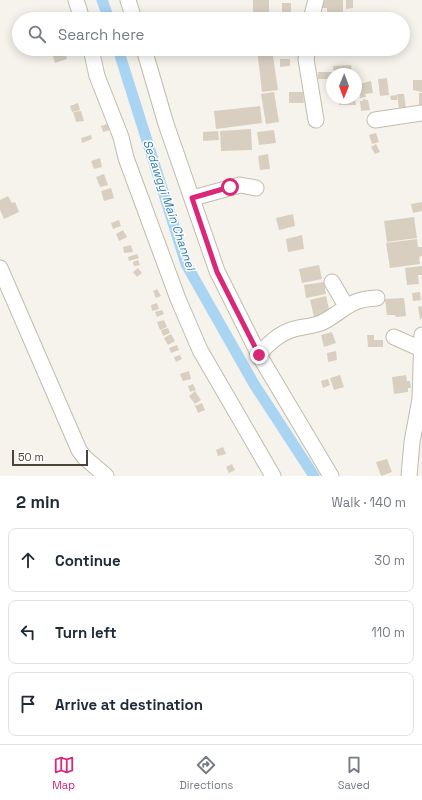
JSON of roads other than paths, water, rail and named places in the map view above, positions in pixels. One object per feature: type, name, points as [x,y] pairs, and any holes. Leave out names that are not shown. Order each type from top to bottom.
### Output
[{"type":"street","points":[[76,0],[80,12]]},
{"type":"street","points":[[128,0],[132,12]]},
{"type":"street","points":[[313,12],[316,0]]},
{"type":"street","points":[[93,56],[97,76],[121,137],[126,158],[178,299],[200,350],[273,476]]},
{"type":"street","points":[[146,56],[166,124],[217,272],[259,355],[331,476]]},
{"type":"street","points":[[307,56],[316,120]]},
{"type":"street","points":[[376,120],[422,113]]},
{"type":"street","points":[[192,198],[240,185],[256,188]]},
{"type":"street","points":[[0,268],[79,450],[84,457],[106,476]]},
{"type":"street","points":[[332,282],[346,306]]},
{"type":"street","points":[[259,355],[266,345],[286,333],[319,324],[334,317],[346,306],[360,300],[377,298]]},
{"type":"street","points":[[394,337],[421,342],[420,399],[412,442],[409,476]]},
{"type":"waterway","name":"Sedawgyi Main Channel","points":[[102,0],[106,12]]},
{"type":"waterway","name":"Sedawgyi Main Channel","points":[[120,56],[186,264],[254,384],[314,476]]}]
